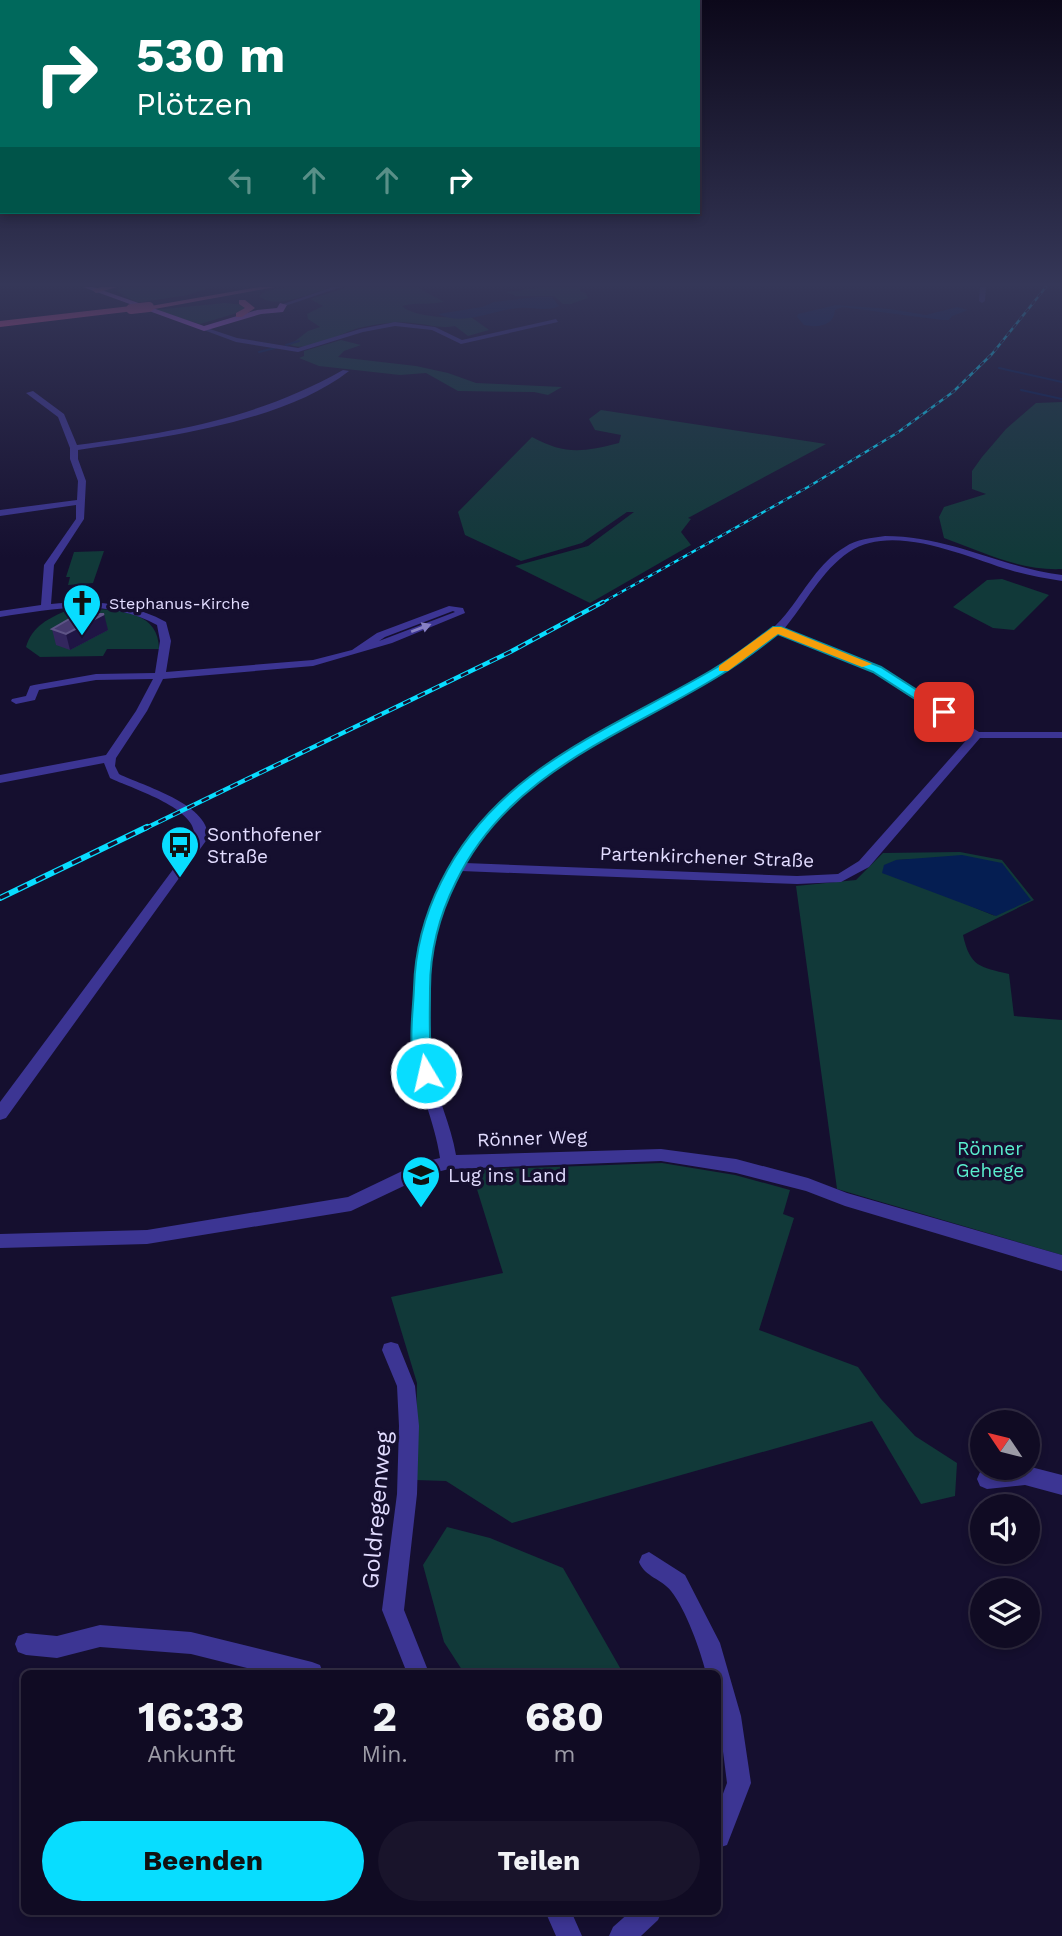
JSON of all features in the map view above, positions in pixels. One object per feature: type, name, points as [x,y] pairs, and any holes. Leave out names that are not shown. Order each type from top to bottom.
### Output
[{"type":"street","points":[[74,448],[190,431],[224,422],[315,391],[335,377]]},
{"type":"street","points":[[30,393],[61,416],[74,448],[74,459],[82,481],[80,519],[49,565],[46,609]]},
{"type":"street","points":[[0,513],[81,502]]},
{"type":"street","points":[[449,1162],[421,1051],[422,958],[428,930],[463,852],[489,819],[516,792],[543,771],[719,671],[777,630],[802,602],[837,554],[857,544],[905,540],[935,542],[969,551],[1026,573],[1062,578]]},
{"type":"street","points":[[0,614],[101,606],[122,608],[152,617],[162,624],[167,638],[160,676],[110,758],[109,766],[114,776],[185,810],[197,820],[202,830],[201,840],[0,1115]]},
{"type":"street","points":[[16,701],[31,698],[34,688],[96,677],[160,676],[278,668],[325,661],[356,651],[440,621],[460,610],[452,608],[381,635],[356,651]]},
{"type":"street","points":[[777,630],[877,670],[977,735],[1062,735]]},
{"type":"street","name":"Partenkirchener Straße","points":[[456,867],[797,880],[841,877],[864,864],[977,735]]},
{"type":"street","points":[[0,779],[110,758]]},
{"type":"street","name":"Rönner Weg","points":[[0,1241],[147,1237],[351,1204],[425,1168],[449,1162],[662,1154],[723,1164],[808,1185],[845,1199],[1062,1263]]},
{"type":"street","name":"Goldregenweg","points":[[391,1350],[406,1386],[410,1426],[407,1494],[393,1610],[417,1670]]},
{"type":"street","points":[[1040,1479],[1062,1485]]},
{"type":"street","points":[[649,1562],[678,1582],[709,1643],[716,1670]]},
{"type":"street","points":[[26,1643],[57,1647],[100,1636],[191,1643],[300,1670]]},
{"type":"street","points":[[721,1686],[730,1716],[739,1783],[721,1828]]},
{"type":"street","points":[[560,1915],[569,1936]]},
{"type":"street","points":[[622,1936],[645,1915]]},
{"type":"green space","points":[[434,377],[460,377],[476,383],[562,387],[548,395],[534,392],[458,391]]},
{"type":"green space","points":[[1062,402],[1062,569],[1016,564],[944,538],[939,517],[944,507],[986,494],[972,489],[972,471],[1006,429],[1036,403]]},
{"type":"green space","points":[[601,410],[826,444],[688,518],[691,519],[681,532],[691,545],[590,603],[515,566],[588,546],[634,512],[627,512],[582,543],[521,561],[465,535],[458,512],[532,437],[554,447],[574,450],[619,443],[621,435],[595,430],[589,419]]},
{"type":"green space","points":[[104,551],[93,583],[68,585],[70,577],[66,577],[74,552]]},
{"type":"green space","points":[[1002,579],[1049,595],[1014,630],[993,628],[953,607],[987,580]]},
{"type":"green space","points":[[68,610],[111,610],[139,617],[149,624],[156,634],[159,649],[107,649],[103,656],[40,657],[26,647],[37,628]]},
{"type":"green space","name":"Rönner Gehege","points":[[960,852],[1002,860],[1034,900],[963,935],[973,960],[984,967],[1009,974],[1014,1016],[1062,1020],[1062,1255],[837,1189],[796,886],[856,880],[883,853]],"holes":[[[920,859],[995,916],[949,897],[896,860]]]},
{"type":"green space","points":[[662,1163],[735,1175],[790,1190],[783,1214],[794,1218],[759,1330],[858,1367],[881,1399],[915,1436],[957,1463],[955,1496],[921,1504],[872,1421],[512,1523],[446,1481],[415,1480],[417,1383],[391,1297],[503,1273],[471,1170]]},
{"type":"green space","points":[[447,1527],[490,1538],[563,1568],[621,1670],[462,1670],[444,1642],[423,1565]]},
{"type":"water","points":[[962,855],[1002,863],[1031,900],[996,916],[882,873],[884,865],[896,860]]},
{"type":"building","points":[[78,614],[104,614],[66,634],[52,629]]},
{"type":"waterway","points":[[1041,377],[1062,382]]},
{"type":"waterway","points":[[1021,390],[1062,399]]},
{"type":"railway","points":[[600,604],[808,487],[897,433],[953,392],[968,377]]},
{"type":"railway","points":[[144,829],[510,652],[603,602]]},
{"type":"railway","points":[[0,898],[147,827]]},
{"type":"slow traffic","points":[[724,668],[777,630],[866,664]]},
{"type":"place","name":"Stephanus-Kirche","points":[[82,637]]},
{"type":"place","name":"Sonthofener Straße","points":[[180,879]]},
{"type":"place","name":"Lug ins Land","points":[[421,1209]]},
{"type":"route","points":[[426,1073],[421,1051],[422,958],[438,903],[463,852],[489,819],[516,792],[550,766],[719,671],[777,630],[837,651],[877,670],[944,712]]}]
